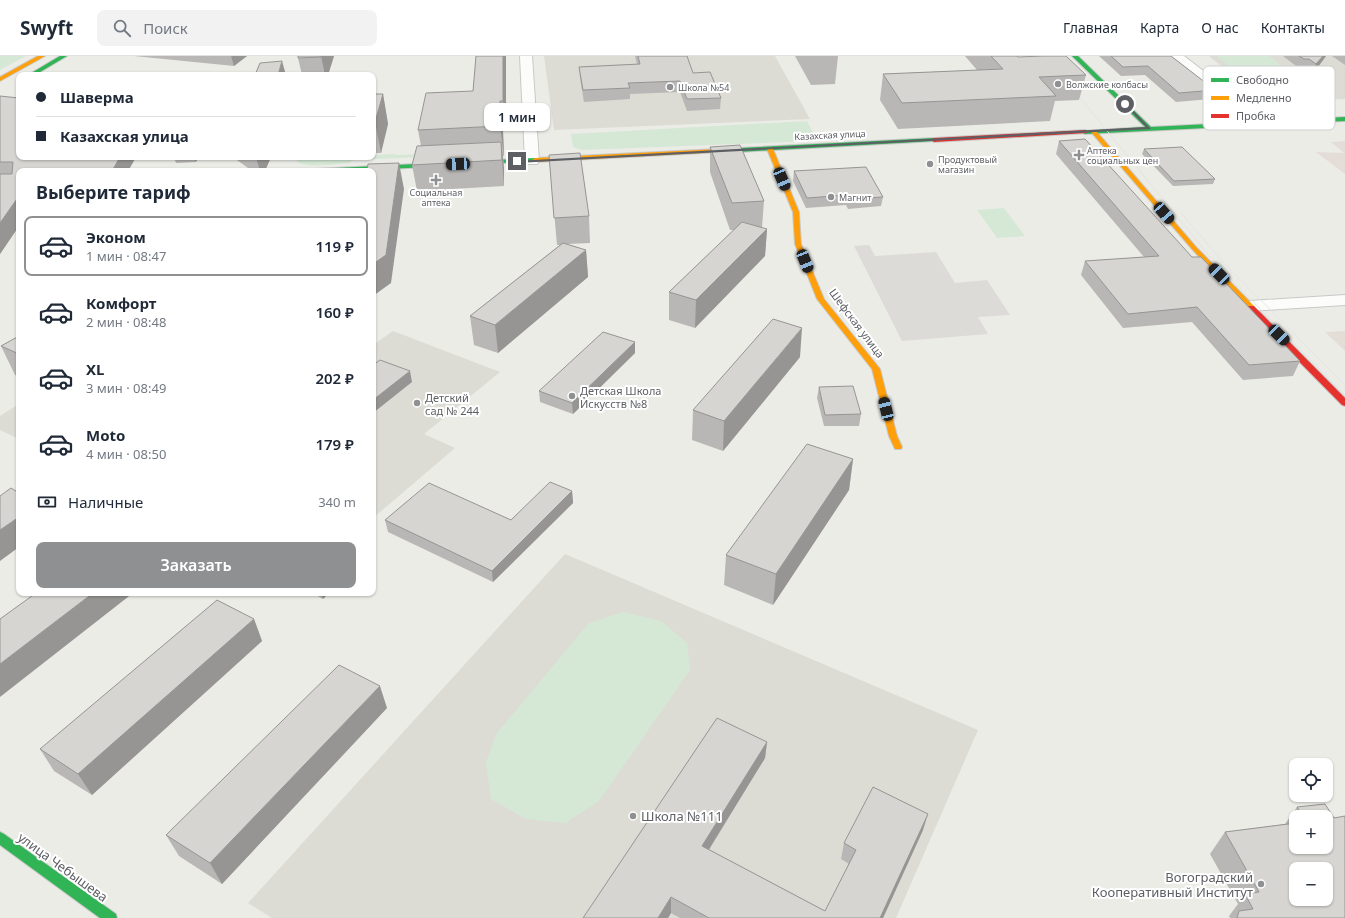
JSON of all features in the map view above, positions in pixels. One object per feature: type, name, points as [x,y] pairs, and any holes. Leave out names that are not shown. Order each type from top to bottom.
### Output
[{"type":"main road","points":[[0,79],[42,56]]},
{"type":"main road","points":[[36,72],[64,56]]},
{"type":"main road","points":[[1075,56],[1149,128]]},
{"type":"main road","name":"Казахская улица","points":[[1335,119],[1345,119]]},
{"type":"main road","name":"Казахская улица","points":[[376,168],[1203,126]]},
{"type":"main road","points":[[1094,132],[1208,263],[1249,306],[1300,354],[1345,403]]},
{"type":"main road","name":"Шефская улица","points":[[770,148],[796,212],[798,244],[821,299],[876,369],[893,436],[898,447]]},
{"type":"main road","name":"улица Чебышева","points":[[0,838],[111,918]]},
{"type":"street","points":[[526,56],[532,161]]},
{"type":"street","points":[[1176,56],[1203,77]]},
{"type":"street","points":[[1249,306],[1345,300]]},
{"type":"shaded area","name":"Школа №54","points":[[544,56],[775,56],[810,119],[554,130]]},
{"type":"shaded area","points":[[1209,56],[1345,56],[1345,99],[1335,99],[1335,66],[1221,66]]},
{"type":"shaded area","points":[[1345,141],[1345,174],[1316,152],[1344,153],[1331,142]]},
{"type":"shaded area","points":[[869,245],[875,256],[936,252],[955,283],[987,280],[1010,315],[978,317],[988,334],[902,341],[854,246]]},
{"type":"shaded area","name":"Детский сад № 244","points":[[393,331],[500,372],[424,434],[455,448],[376,515],[376,343]]},
{"type":"shaded area","points":[[1345,331],[1345,351],[1325,332]]},
{"type":"shaded area","points":[[16,406],[16,438],[0,430],[0,416]]},
{"type":"shaded area","name":"Школа №111","points":[[565,554],[978,730],[896,918],[272,918],[248,903]]},
{"type":"green space","points":[[0,56],[26,56],[0,70]]},
{"type":"green space","points":[[1217,56],[1269,56],[1282,66],[1229,66]]},
{"type":"green space","points":[[807,121],[816,138],[813,141],[582,150],[573,147],[571,134]]},
{"type":"green space","points":[[423,154],[423,157],[376,159],[376,155]]},
{"type":"green space","points":[[353,160],[349,163],[321,165],[306,165],[297,161]]},
{"type":"green space","points":[[1004,208],[1025,236],[997,238],[977,210]]},
{"type":"green space","points":[[623,612],[661,621],[687,643],[690,670],[599,801],[565,823],[526,819],[491,799],[486,762],[497,733],[589,623]]},
{"type":"building","points":[[298,56],[321,56],[321,57],[298,58]]},
{"type":"building","points":[[476,56],[503,56],[503,101],[500,101],[500,126],[418,130],[426,93],[473,91]]},
{"type":"building","points":[[638,56],[687,56],[693,73],[710,72],[721,98],[687,99],[680,81],[628,83],[630,88],[583,90],[579,67],[640,64]]},
{"type":"building","points":[[991,56],[1066,56],[1086,75],[1039,77],[1056,96],[902,103],[883,74],[1003,69]]},
{"type":"building","points":[[1111,56],[1171,56],[1203,81],[1203,91],[1179,93],[1148,66],[1123,67]]},
{"type":"building","points":[[1299,56],[1323,56],[1316,64],[1309,59],[1304,59]]},
{"type":"building","points":[[282,61],[279,72],[256,72],[260,63]]},
{"type":"building","points":[[376,94],[383,94],[376,118]]},
{"type":"building","points":[[0,96],[16,98],[16,160],[118,160],[114,168],[16,168],[16,200],[0,223],[0,174],[12,174],[13,162],[0,162]]},
{"type":"building","points":[[1085,139],[1192,257],[1201,257],[1300,361],[1249,365],[1197,307],[1128,314],[1085,261],[1159,256],[1059,141]]},
{"type":"building","points":[[501,142],[502,160],[412,165],[417,146]]},
{"type":"building","points":[[740,145],[764,201],[732,203],[710,147]]},
{"type":"building","points":[[1182,147],[1215,179],[1174,181],[1144,149]]},
{"type":"building","points":[[580,153],[589,216],[554,218],[549,155]]},
{"type":"building","points":[[399,163],[386,255],[376,262],[376,168],[367,168],[368,164]]},
{"type":"building","points":[[866,167],[883,197],[849,199],[847,195],[807,198],[794,171]]},
{"type":"building","points":[[742,222],[767,229],[696,300],[669,292]]},
{"type":"building","points":[[563,243],[586,250],[495,325],[470,316]]},
{"type":"building","points":[[773,319],[802,328],[724,421],[693,410]]},
{"type":"building","points":[[603,332],[635,342],[572,403],[539,391]]},
{"type":"building","points":[[16,338],[16,353],[1,346]]},
{"type":"building","points":[[380,360],[410,371],[376,398],[376,363]]},
{"type":"building","points":[[853,386],[861,414],[825,415],[819,387]]},
{"type":"building","points":[[807,444],[853,459],[776,574],[726,555]]},
{"type":"building","points":[[550,482],[572,491],[492,571],[385,520],[429,483],[511,520]]},
{"type":"building","points":[[11,488],[16,491],[16,519],[0,530],[0,496]]},
{"type":"building","points":[[32,596],[89,596],[0,664],[0,619]]},
{"type":"building","points":[[217,600],[254,619],[78,774],[40,749]]},
{"type":"building","points":[[339,665],[380,686],[210,863],[166,835]]},
{"type":"building","points":[[717,718],[767,742],[702,846],[825,911],[856,850],[844,843],[873,787],[928,814],[880,918],[709,918],[671,897],[658,918],[583,918]]},
{"type":"building","name":"Вогоградский Кооперативный Институт","points":[[1325,804],[1329,810],[1299,810],[1297,807]]},
{"type":"building","name":"Вогоградский Кооперативный Институт","points":[[1333,816],[1334,818],[1345,816],[1345,918],[1237,918],[1239,911],[1253,909],[1245,894],[1259,892],[1225,832],[1289,824],[1289,854],[1333,854]]},
{"type":"tram line","points":[[1073,89],[1215,263],[1345,395]]},
{"type":"tram line","points":[[1181,213],[1223,262],[1345,385]]},
{"type":"traffic: fast","points":[[36,72],[64,56]]},
{"type":"traffic: fast","points":[[1075,56],[1149,128]]},
{"type":"traffic: fast","points":[[1335,120],[1345,119]]},
{"type":"traffic: fast","points":[[1085,132],[1203,126]]},
{"type":"traffic: fast","points":[[739,150],[934,140]]},
{"type":"traffic: fast","points":[[376,168],[535,160]]},
{"type":"traffic: fast","points":[[0,838],[111,918]]},
{"type":"traffic: slow","points":[[0,79],[42,56]]},
{"type":"traffic: slow","points":[[1094,132],[1194,248],[1251,308]]},
{"type":"traffic: slow","points":[[770,149],[796,212],[798,244],[821,299],[876,369],[893,436],[898,447]]},
{"type":"traffic: slow","points":[[535,160],[739,150]]},
{"type":"traffic: jam","points":[[934,140],[1085,132]]},
{"type":"traffic: jam","points":[[1251,308],[1345,403]]},
{"type":"place","name":"Волжские колбасы","points":[[1058,84]]},
{"type":"place","name":"Школа №54","points":[[670,87]]},
{"type":"place","name":"Аптека социальных цен","points":[[1079,155]]},
{"type":"place","name":"Продуктовый магазин","points":[[930,164]]},
{"type":"place","name":"Социальная аптека","points":[[436,180]]},
{"type":"place","name":"Магнит","points":[[831,197]]},
{"type":"place","name":"Детская Школа Искусств №8","points":[[572,396]]},
{"type":"place","name":"Детский сад № 244","points":[[417,403]]},
{"type":"place","name":"Школа №111","points":[[633,816]]},
{"type":"place","name":"Вогоградский Кооперативный Институт","points":[[1261,884]]},
{"type":"route","points":[[517,161],[1116,131],[1149,128],[1125,104]]}]
